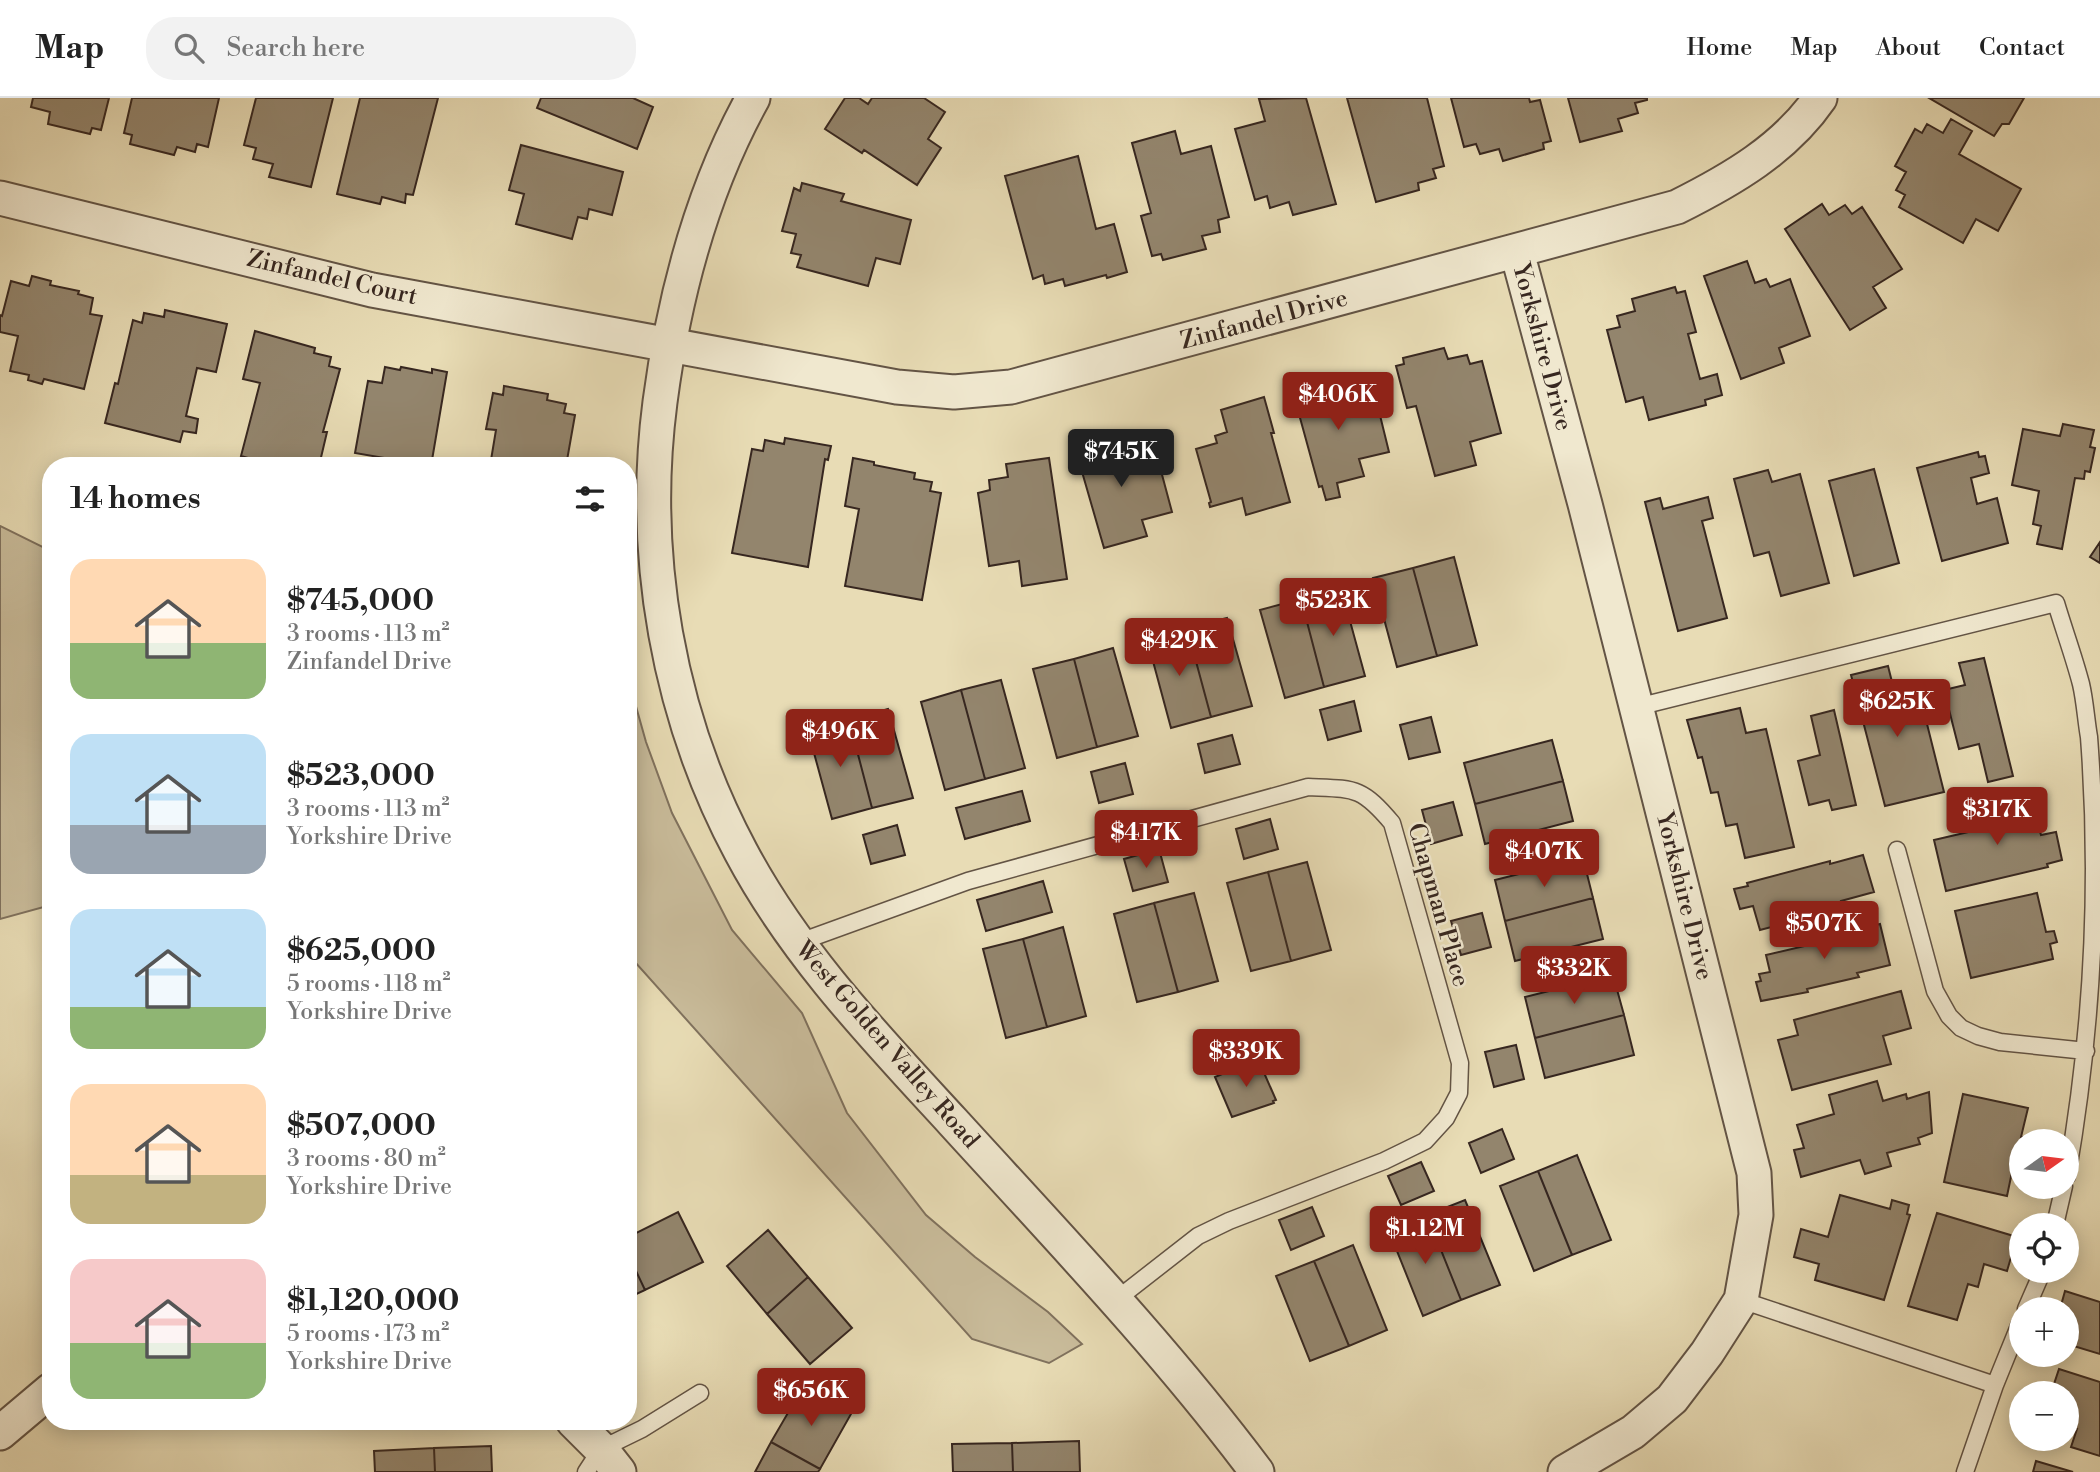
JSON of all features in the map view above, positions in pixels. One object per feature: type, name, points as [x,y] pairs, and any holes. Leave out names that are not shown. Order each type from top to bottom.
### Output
[{"type":"street","name":"West Golden Valley Road","points":[[753,98],[715,178],[686,263],[667,345],[655,440],[653,525],[662,614],[681,702],[707,778],[741,853],[797,943],[847,1006],[1116,1300],[1257,1472]]},
{"type":"street","name":"Zinfandel Drive","points":[[667,345],[897,387],[954,392],[1012,387],[1677,207],[1729,181],[1775,147],[1820,98]]},
{"type":"street","name":"Zinfandel Court","points":[[0,198],[372,290],[667,345]]},
{"type":"street","name":"Yorkshire Drive","points":[[1517,252],[1637,707],[1754,1173],[1756,1215],[1741,1300],[1707,1353],[1672,1399],[1633,1432],[1565,1472]]},
{"type":"street","points":[[0,1433],[42,1398]]},
{"type":"street","points":[[579,1430],[602,1464]]},
{"type":"lane","points":[[1637,707],[2056,603],[2081,685],[2093,764],[2099,845],[2098,917],[2086,1051],[2074,1129]]},
{"type":"lane","name":"Chapman Place","points":[[797,943],[968,881],[1308,787],[1352,789],[1374,802],[1392,823],[1460,1063],[1459,1093],[1446,1118],[1425,1142],[1198,1236],[1116,1300]]},
{"type":"lane","points":[[1897,850],[1936,991],[1949,1016],[1961,1028],[2000,1042],[2086,1051]]},
{"type":"lane","points":[[1741,1300],[1994,1385]]},
{"type":"lane","points":[[1965,1472],[1994,1385],[2009,1349]]},
{"type":"lane","points":[[602,1464],[642,1429],[700,1393]]},
{"type":"shaded area","points":[[0,526],[42,547],[42,907],[0,919]]},
{"type":"shaded area","points":[[637,710],[672,813],[732,930],[802,1013],[847,1113],[926,1215],[975,1257],[1048,1312],[1082,1344],[1049,1363],[972,1339],[637,964]]},
{"type":"building","points":[[33,98],[109,98],[101,130],[92,128],[90,134],[48,124],[50,112],[31,107]]},
{"type":"building","points":[[132,98],[219,98],[208,147],[197,144],[195,152],[177,147],[174,155],[130,144],[132,135],[124,133]]},
{"type":"building","points":[[256,98],[333,98],[311,187],[269,177],[273,164],[253,159],[256,148],[244,145]]},
{"type":"building","points":[[360,98],[438,98],[413,195],[406,194],[405,203],[382,197],[380,204],[337,194]]},
{"type":"building","points":[[541,98],[633,98],[653,107],[637,149],[537,108]]},
{"type":"building","points":[[845,98],[859,98],[868,104],[872,98],[924,98],[945,112],[928,139],[941,148],[917,185],[864,150],[862,153],[825,129]]},
{"type":"building","points":[[1306,98],[1336,204],[1293,215],[1289,202],[1270,208],[1267,196],[1255,200],[1235,129],[1265,121],[1259,99]]},
{"type":"building","points":[[1347,98],[1427,98],[1444,166],[1433,169],[1436,178],[1418,183],[1419,190],[1376,202]]},
{"type":"building","points":[[1451,98],[1529,98],[1530,102],[1540,100],[1551,141],[1543,143],[1544,149],[1503,161],[1499,149],[1480,154],[1476,144],[1464,147]]},
{"type":"building","points":[[1568,98],[1647,100],[1635,103],[1638,113],[1618,119],[1622,131],[1580,142]]},
{"type":"building","points":[[1929,98],[2024,98],[2009,124],[2002,124],[1994,136]]},
{"type":"building","points":[[1951,119],[1972,131],[1959,154],[2021,189],[1998,231],[1976,219],[1963,243],[1899,207],[1905,195],[1896,190],[1906,172],[1895,166],[1915,129],[1922,133],[1927,124],[1943,133]]},
{"type":"building","points":[[1175,131],[1181,154],[1211,146],[1229,217],[1218,220],[1220,232],[1202,236],[1206,249],[1163,260],[1161,254],[1152,256],[1141,216],[1151,213],[1132,143]]},
{"type":"building","points":[[521,145],[623,172],[612,215],[589,209],[587,219],[578,217],[572,239],[516,224],[524,194],[509,190]]},
{"type":"building","points":[[1078,156],[1096,229],[1114,224],[1127,272],[1065,286],[1063,279],[1045,284],[1043,275],[1033,279],[1005,176]]},
{"type":"building","points":[[802,183],[844,194],[841,201],[911,220],[900,264],[876,258],[868,286],[797,267],[801,255],[791,253],[796,234],[782,231],[794,188],[800,191]]},
{"type":"building","points":[[1822,204],[1829,215],[1845,205],[1852,214],[1862,207],[1902,269],[1873,287],[1886,308],[1850,330],[1785,229]]},
{"type":"building","points":[[1747,261],[1755,283],[1766,279],[1770,287],[1790,279],[1810,336],[1779,348],[1784,363],[1741,379],[1704,276]]},
{"type":"building","points":[[32,276],[51,281],[50,285],[79,291],[78,294],[93,298],[90,314],[102,316],[84,389],[44,379],[42,384],[28,380],[29,375],[10,371],[18,336],[0,332],[0,315],[2,316],[11,281],[29,286]]},
{"type":"building","points":[[1675,287],[1677,293],[1685,291],[1696,332],[1688,334],[1700,379],[1717,374],[1722,395],[1705,400],[1706,405],[1649,420],[1643,397],[1626,402],[1607,330],[1620,327],[1617,316],[1635,311],[1632,299]]},
{"type":"building","points":[[165,310],[227,324],[216,372],[197,368],[186,416],[198,419],[196,433],[183,431],[180,442],[105,423],[115,383],[118,384],[133,320],[142,323],[144,313],[164,317]]},
{"type":"building","points":[[255,331],[315,348],[314,353],[331,357],[329,366],[340,369],[323,432],[327,432],[321,457],[241,456],[260,383],[243,379]]},
{"type":"building","points":[[1444,348],[1448,359],[1467,355],[1470,364],[1482,361],[1501,433],[1470,442],[1476,465],[1435,476],[1416,406],[1407,408],[1396,366],[1404,364],[1403,358]]},
{"type":"building","points":[[385,367],[432,373],[432,369],[447,372],[433,457],[378,457],[355,453],[368,381],[382,383]]},
{"type":"building","points":[[1333,374],[1338,397],[1351,394],[1353,400],[1375,395],[1389,452],[1359,459],[1364,476],[1337,483],[1340,497],[1326,500],[1322,486],[1319,487],[1291,385]]},
{"type":"building","points":[[504,386],[548,394],[547,400],[566,404],[564,413],[575,415],[568,457],[492,457],[496,430],[486,429],[493,393],[503,395]]},
{"type":"building","points":[[1264,397],[1290,502],[1246,515],[1242,498],[1210,507],[1211,502],[1196,449],[1217,443],[1215,436],[1227,432],[1221,410]]},
{"type":"building","points":[[2063,424],[2094,430],[2090,447],[2095,448],[2090,472],[2085,471],[2084,479],[2075,478],[2062,549],[2037,544],[2041,526],[2033,524],[2039,491],[2012,485],[2023,429],[2060,436]]},
{"type":"building","points":[[1116,433],[1122,457],[1134,453],[1136,461],[1157,456],[1172,512],[1142,520],[1147,536],[1104,548],[1074,444]]},
{"type":"building","points":[[785,438],[831,446],[828,460],[825,459],[808,567],[732,553],[752,449],[763,451],[765,440],[784,444]]},
{"type":"building","points":[[1978,452],[1979,457],[1985,456],[1989,473],[1971,478],[1977,504],[1997,498],[2008,543],[1942,561],[1917,468]]},
{"type":"building","points":[[853,458],[915,473],[914,479],[932,482],[930,491],[941,493],[922,600],[845,586],[859,509],[845,506]]},
{"type":"building","points":[[1049,458],[1067,579],[1022,586],[1019,561],[989,566],[978,493],[990,490],[989,480],[1008,477],[1006,464]]},
{"type":"building","points":[[1874,469],[1899,563],[1854,576],[1829,481]]},
{"type":"building","points":[[1768,470],[1772,482],[1800,474],[1829,583],[1781,596],[1769,552],[1754,556],[1734,479]]},
{"type":"building","points":[[1708,497],[1713,518],[1702,521],[1727,618],[1678,631],[1645,502],[1660,498],[1663,509]]},
{"type":"building","points":[[2100,542],[2100,563],[2090,557]]},
{"type":"building","points":[[1454,557],[1477,645],[1437,656],[1413,568]]},
{"type":"building","points":[[1413,568],[1437,656],[1397,667],[1373,578]]},
{"type":"building","points":[[1341,588],[1365,676],[1324,687],[1301,599]]},
{"type":"building","points":[[1301,599],[1324,687],[1285,698],[1260,610]]},
{"type":"building","points":[[1227,618],[1252,706],[1211,717],[1187,628]]},
{"type":"building","points":[[1187,628],[1211,717],[1171,728],[1147,639]]},
{"type":"building","points":[[1113,648],[1138,736],[1097,747],[1074,659]]},
{"type":"building","points":[[1984,658],[2013,776],[1988,782],[1979,744],[1959,749],[1944,690],[1965,685],[1959,663]]},
{"type":"building","points":[[1074,659],[1097,747],[1057,758],[1033,669]]},
{"type":"building","points":[[1888,666],[1897,702],[1920,696],[1944,792],[1885,806],[1851,675]]},
{"type":"building","points":[[1001,680],[1025,768],[985,779],[961,690]]},
{"type":"building","points":[[961,690],[985,779],[945,790],[921,702]]},
{"type":"building","points":[[1354,701],[1361,731],[1328,740],[1320,710]]},
{"type":"building","points":[[1740,708],[1746,733],[1766,729],[1794,847],[1745,858],[1737,824],[1726,826],[1718,792],[1711,793],[1702,757],[1698,758],[1687,720]]},
{"type":"building","points":[[888,709],[913,798],[872,808],[849,720]]},
{"type":"building","points":[[1834,710],[1856,805],[1832,810],[1829,800],[1809,805],[1798,761],[1820,755],[1811,716]]},
{"type":"building","points":[[1431,717],[1440,752],[1409,759],[1400,725]]},
{"type":"building","points":[[849,720],[872,808],[832,819],[808,731]]},
{"type":"building","points":[[1232,735],[1240,764],[1205,773],[1198,744]]},
{"type":"building","points":[[1552,740],[1563,781],[1475,804],[1464,763]]},
{"type":"building","points":[[1125,763],[1133,794],[1099,803],[1091,772]]},
{"type":"building","points":[[1563,781],[1573,821],[1485,844],[1475,804]]},
{"type":"building","points":[[1022,791],[1030,821],[965,839],[956,808]]},
{"type":"building","points":[[2030,798],[2041,835],[2056,832],[2062,860],[2047,864],[2048,867],[1946,891],[1934,840],[1977,830],[1973,811]]},
{"type":"building","points":[[1453,802],[1462,835],[1431,844],[1422,810]]},
{"type":"building","points":[[1270,819],[1278,849],[1244,859],[1236,829]]},
{"type":"building","points":[[897,825],[905,855],[871,864],[863,835]]},
{"type":"building","points":[[1159,849],[1168,882],[1133,891],[1124,859]]},
{"type":"building","points":[[1863,855],[1874,892],[1841,901],[1843,908],[1760,930],[1753,906],[1740,909],[1734,889],[1748,886],[1747,883]]},
{"type":"building","points":[[1583,858],[1593,898],[1505,921],[1495,880]]},
{"type":"building","points":[[1307,862],[1331,950],[1291,961],[1268,872]]},
{"type":"building","points":[[1268,872],[1291,961],[1251,971],[1227,883]]},
{"type":"building","points":[[1043,881],[1052,912],[986,931],[977,900]]},
{"type":"building","points":[[1194,893],[1218,981],[1178,992],[1154,903]]},
{"type":"building","points":[[2037,893],[2046,932],[2054,931],[2057,942],[2050,944],[2053,959],[1971,978],[1955,911]]},
{"type":"building","points":[[1593,898],[1603,939],[1515,961],[1505,921]]},
{"type":"building","points":[[1154,903],[1178,992],[1137,1002],[1114,914]]},
{"type":"building","points":[[1482,913],[1491,947],[1461,955],[1451,921]]},
{"type":"building","points":[[1849,924],[1851,931],[1880,924],[1890,965],[1857,973],[1859,977],[1807,989],[1808,992],[1761,1001],[1756,982],[1761,981],[1759,974],[1770,972],[1766,955],[1813,944],[1811,933]]},
{"type":"building","points":[[1063,927],[1086,1016],[1047,1027],[1023,939]]},
{"type":"building","points":[[1023,939],[1047,1027],[1006,1038],[983,949]]},
{"type":"building","points":[[1613,975],[1624,1015],[1535,1038],[1525,997]]},
{"type":"building","points":[[1901,991],[1911,1028],[1883,1036],[1891,1064],[1792,1090],[1778,1040],[1798,1035],[1794,1020]]},
{"type":"building","points":[[1624,1015],[1634,1055],[1545,1078],[1535,1038]]},
{"type":"building","points":[[1516,1045],[1524,1079],[1494,1087],[1485,1052]]},
{"type":"building","points":[[1258,1059],[1276,1100],[1232,1117],[1215,1077]]},
{"type":"building","points":[[1877,1081],[1883,1101],[1906,1094],[1907,1099],[1929,1092],[1932,1133],[1918,1138],[1920,1144],[1887,1153],[1891,1166],[1865,1174],[1860,1160],[1801,1177],[1794,1150],[1804,1148],[1797,1125],[1834,1114],[1829,1095]]},
{"type":"building","points":[[1963,1094],[2028,1108],[2023,1129],[2009,1129],[2007,1196],[1944,1182]]},
{"type":"building","points":[[1502,1129],[1514,1159],[1481,1173],[1469,1143]]},
{"type":"building","points":[[1577,1155],[1611,1240],[1572,1255],[1538,1171]]},
{"type":"building","points":[[1421,1162],[1434,1191],[1401,1205],[1388,1176]]},
{"type":"building","points":[[1538,1171],[1572,1255],[1534,1271],[1500,1186]]},
{"type":"building","points":[[1840,1195],[1890,1209],[1892,1200],[1909,1205],[1907,1214],[1910,1215],[1884,1300],[1815,1280],[1819,1264],[1794,1257],[1801,1229],[1828,1237]]},
{"type":"building","points":[[1465,1200],[1500,1285],[1461,1300],[1427,1215]]},
{"type":"building","points":[[1312,1207],[1324,1236],[1291,1250],[1279,1220]]},
{"type":"building","points":[[678,1212],[703,1262],[645,1290],[637,1273],[637,1232]]},
{"type":"building","points":[[1937,1213],[2009,1235],[2007,1271],[1984,1264],[1978,1287],[1968,1284],[1957,1320],[1908,1306]]},
{"type":"building","points":[[1427,1215],[1461,1300],[1423,1316],[1389,1231]]},
{"type":"building","points":[[768,1230],[808,1277],[767,1314],[727,1266]]},
{"type":"building","points":[[1353,1245],[1387,1330],[1349,1346],[1314,1261]]},
{"type":"building","points":[[1314,1261],[1349,1346],[1310,1361],[1276,1276]]},
{"type":"building","points":[[637,1273],[645,1290],[637,1294]]},
{"type":"building","points":[[808,1277],[852,1328],[810,1364],[767,1314]]},
{"type":"building","points":[[2065,1291],[2100,1302],[2100,1354],[2079,1348],[2079,1297],[2063,1297]]},
{"type":"building","points":[[2059,1369],[2100,1382],[2100,1456],[2079,1449],[2079,1381],[2055,1381]]},
{"type":"building","points":[[803,1387],[851,1414],[820,1469],[771,1442]]},
{"type":"building","points":[[1079,1441],[1080,1472],[1013,1472],[1012,1443]]},
{"type":"building","points":[[771,1442],[820,1469],[818,1472],[755,1472]]},
{"type":"building","points":[[1012,1443],[1013,1472],[953,1472],[952,1444]]},
{"type":"building","points":[[491,1446],[492,1472],[435,1472],[434,1448]]},
{"type":"building","points":[[434,1448],[435,1472],[375,1472],[374,1451]]},
{"type":"building","points":[[2036,1461],[2073,1472],[2033,1472]]}]
